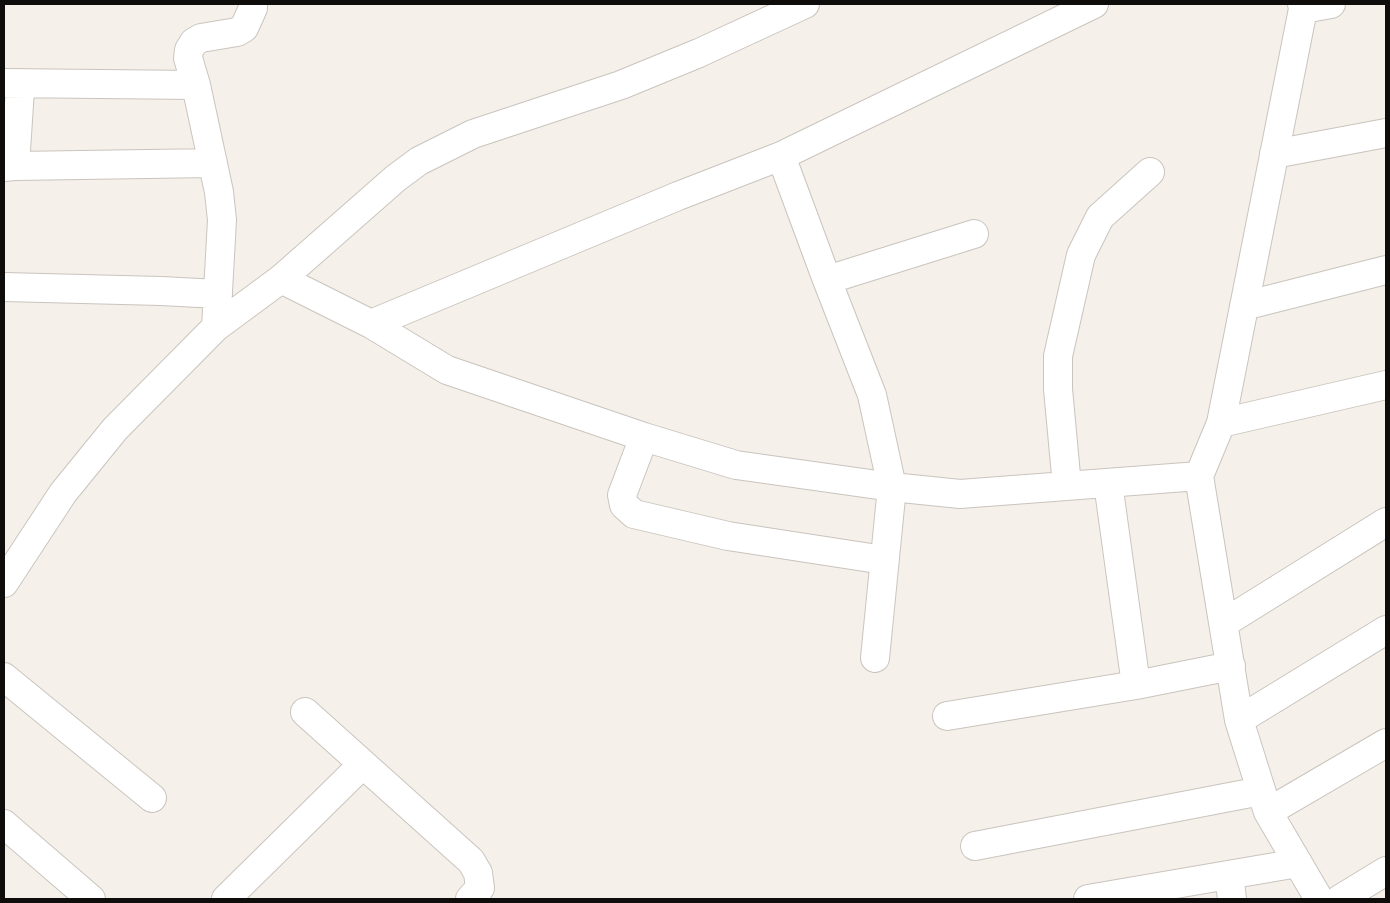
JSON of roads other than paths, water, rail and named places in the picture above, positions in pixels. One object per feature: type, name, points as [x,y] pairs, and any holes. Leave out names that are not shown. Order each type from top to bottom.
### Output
[{"type":"street","points":[[216,327],[222,220],[213,163],[196,85],[188,58],[194,42],[201,38],[237,32],[244,28],[253,4]]},
{"type":"street","points":[[4,583],[63,493],[115,429],[216,327],[281,279],[396,178],[419,161],[473,134],[621,85],[682,60],[805,4]]},
{"type":"street","points":[[370,324],[678,196],[781,156],[1094,4]]},
{"type":"street","points":[[1319,899],[1264,801],[1239,720],[1199,476],[1221,423],[1303,6],[1331,4]]},
{"type":"street","points":[[13,83],[196,85]]},
{"type":"street","points":[[13,83],[20,89],[10,167],[213,163]]},
{"type":"street","points":[[1274,154],[1386,133]]},
{"type":"street","points":[[781,156],[872,395],[892,487],[875,658]]},
{"type":"street","points":[[1068,486],[1058,389],[1058,356],[1081,255],[1100,216],[1150,172]]},
{"type":"street","points":[[827,280],[974,234]]},
{"type":"street","points":[[1244,306],[1386,270]]},
{"type":"street","points":[[281,279],[370,324],[447,370],[644,437],[736,465],[892,487],[960,494],[1199,476]]},
{"type":"street","points":[[4,287],[218,294]]},
{"type":"street","points":[[1221,423],[1386,384]]},
{"type":"street","points":[[644,437],[622,494],[624,505],[634,514],[728,536],[884,560]]},
{"type":"street","points":[[1108,483],[1136,685]]},
{"type":"street","points":[[1224,623],[1386,522]]},
{"type":"street","points":[[1239,720],[1386,630]]},
{"type":"street","points":[[947,716],[1136,685],[1231,666]]},
{"type":"street","points":[[4,677],[152,798]]},
{"type":"street","points":[[305,712],[471,861],[478,873],[480,888],[470,899]]},
{"type":"street","points":[[975,846],[1264,801],[1386,743]]},
{"type":"street","points":[[226,899],[363,764]]},
{"type":"street","points":[[4,824],[91,899]]},
{"type":"street","points":[[1088,899],[1230,887],[1298,863]]},
{"type":"street","points":[[1340,899],[1386,871]]}]
